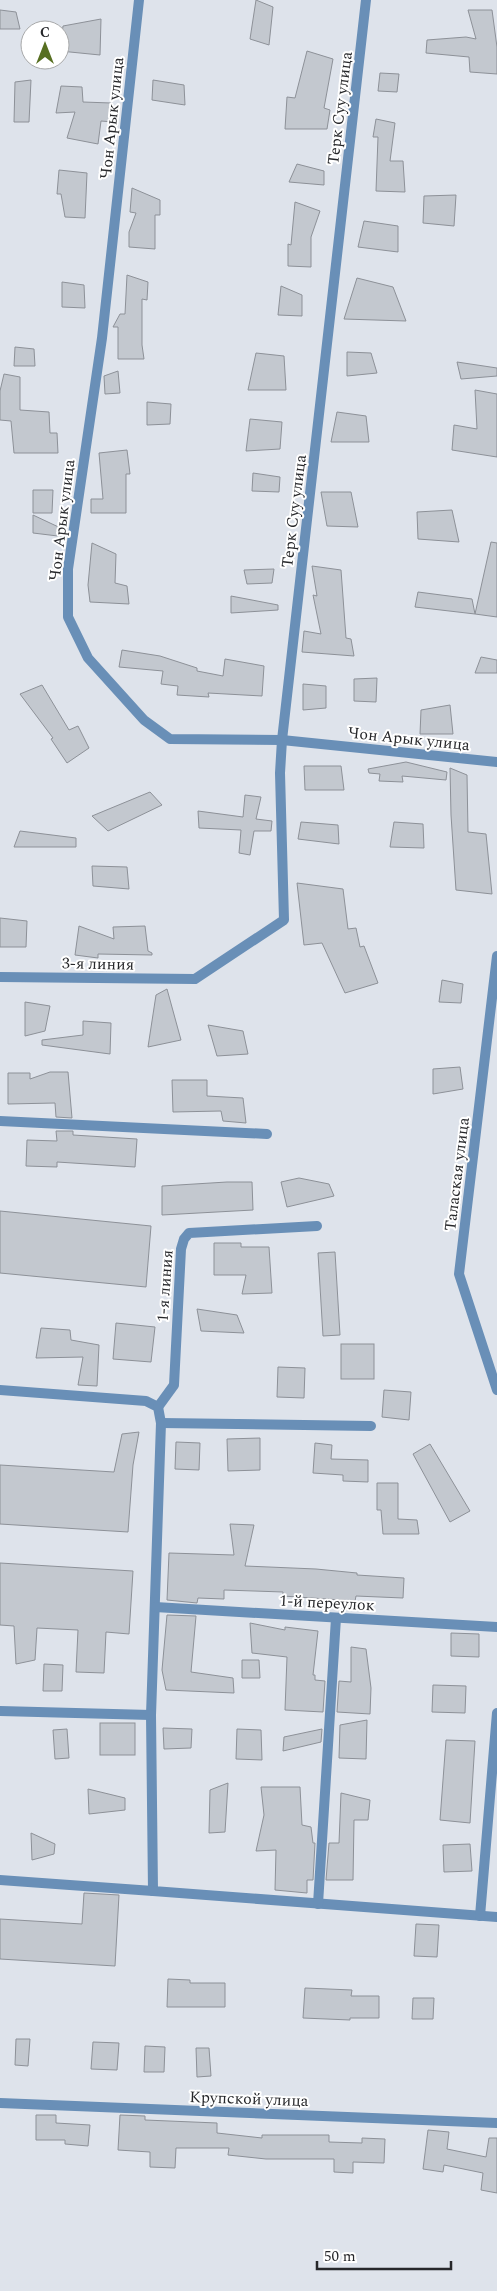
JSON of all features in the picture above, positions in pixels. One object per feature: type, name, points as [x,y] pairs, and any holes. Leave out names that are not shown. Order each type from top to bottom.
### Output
[{"type":"street","name":"Чон Арык улица","points":[[139,0],[102,338],[68,569],[68,617],[88,658],[144,720],[170,739],[282,740],[497,762]]},
{"type":"street","name":"Терк Суу улица","points":[[195,979],[284,920],[280,773],[282,740],[366,0]]},
{"type":"street","name":"Талаская улица","points":[[497,956],[459,1274],[497,1390]]},
{"type":"street","name":"3-я линия","points":[[0,977],[195,979]]},
{"type":"street","points":[[0,1121],[267,1134]]},
{"type":"street","name":"1-я линия","points":[[158,1407],[174,1385],[181,1249],[184,1239],[189,1233],[317,1226]]},
{"type":"street","points":[[0,1390],[146,1401],[158,1407],[161,1423],[151,1715],[153,1891]]},
{"type":"street","points":[[161,1423],[371,1426]]},
{"type":"street","name":"1-й переулок","points":[[155,1607],[497,1627]]},
{"type":"street","points":[[318,1904],[336,1618]]},
{"type":"street","points":[[0,1711],[151,1715]]},
{"type":"street","points":[[480,1916],[497,1713]]},
{"type":"street","points":[[0,1880],[497,1917]]},
{"type":"street","name":"Крупской улица","points":[[0,2103],[497,2123]]},
{"type":"building","points":[[256,0],[273,7],[269,45],[250,39]]},
{"type":"building","points":[[0,10],[16,12],[20,29],[0,29]]},
{"type":"building","points":[[468,10],[492,10],[497,47],[497,74],[470,72],[469,57],[426,53],[427,40],[466,37],[476,39]]},
{"type":"building","points":[[101,19],[100,55],[70,52],[70,25]]},
{"type":"building","points":[[307,51],[333,59],[324,108],[330,110],[327,129],[285,129],[287,97],[295,98]]},
{"type":"building","points":[[380,73],[399,74],[397,92],[378,91]]},
{"type":"building","points":[[31,80],[29,122],[14,122],[15,82]]},
{"type":"building","points":[[153,80],[184,85],[185,105],[152,100]]},
{"type":"building","points":[[61,86],[82,87],[83,102],[111,103],[113,122],[101,121],[98,144],[67,138],[75,112],[56,113]]},
{"type":"building","points":[[376,119],[395,123],[390,161],[403,161],[405,192],[376,191],[378,137],[373,137]]},
{"type":"building","points":[[297,164],[324,171],[324,185],[289,182]]},
{"type":"building","points":[[59,170],[87,173],[85,218],[65,217],[61,194],[57,194]]},
{"type":"building","points":[[132,188],[160,200],[160,215],[155,215],[155,249],[129,247],[129,232],[136,213],[130,212]]},
{"type":"building","points":[[456,195],[454,226],[423,223],[424,196]]},
{"type":"building","points":[[295,202],[320,211],[311,237],[311,267],[288,266],[288,244],[291,245]]},
{"type":"building","points":[[364,221],[398,226],[398,252],[358,247]]},
{"type":"building","points":[[127,275],[148,282],[147,300],[142,299],[142,345],[144,359],[118,359],[118,327],[113,327],[120,314],[125,314]]},
{"type":"building","points":[[357,278],[393,287],[406,321],[344,319]]},
{"type":"building","points":[[62,282],[84,285],[85,308],[62,307]]},
{"type":"building","points":[[281,286],[302,295],[302,316],[278,315]]},
{"type":"building","points":[[15,347],[34,349],[35,366],[14,366]]},
{"type":"building","points":[[347,352],[371,353],[377,373],[347,376]]},
{"type":"building","points":[[256,353],[284,356],[286,390],[248,390]]},
{"type":"building","points":[[457,362],[497,368],[497,376],[461,379]]},
{"type":"building","points":[[118,371],[120,393],[105,394],[104,376]]},
{"type":"building","points":[[4,374],[20,377],[20,410],[49,412],[50,433],[57,433],[58,453],[14,453],[11,421],[0,420],[0,391]]},
{"type":"building","points":[[475,390],[497,394],[497,457],[452,450],[454,425],[477,429]]},
{"type":"building","points":[[147,402],[171,404],[170,424],[147,425]]},
{"type":"building","points":[[337,412],[366,416],[369,442],[331,442]]},
{"type":"building","points":[[250,419],[282,422],[280,449],[246,451]]},
{"type":"building","points":[[127,450],[130,474],[126,474],[126,513],[91,513],[91,499],[103,499],[99,453]]},
{"type":"building","points":[[253,473],[280,477],[279,492],[252,491]]},
{"type":"building","points":[[33,490],[53,490],[52,513],[33,513]]},
{"type":"building","points":[[321,492],[351,492],[358,527],[327,526]]},
{"type":"building","points":[[452,510],[459,542],[418,539],[417,512]]},
{"type":"building","points":[[33,515],[67,531],[66,537],[33,533]]},
{"type":"building","points":[[491,542],[497,543],[497,617],[475,614]]},
{"type":"building","points":[[92,543],[116,554],[115,583],[127,586],[129,604],[90,602],[88,585]]},
{"type":"building","points":[[312,566],[341,570],[346,638],[351,639],[354,656],[302,652],[304,631],[321,634],[313,595],[317,596]]},
{"type":"building","points":[[274,569],[272,583],[247,584],[244,570]]},
{"type":"building","points":[[418,592],[472,599],[475,614],[415,607]]},
{"type":"building","points":[[231,596],[278,605],[278,610],[231,613]]},
{"type":"building","points":[[122,650],[160,656],[197,668],[197,671],[223,676],[225,659],[264,666],[262,696],[208,693],[209,697],[177,695],[178,686],[161,684],[163,671],[119,667]]},
{"type":"building","points":[[481,657],[497,660],[497,673],[475,673]]},
{"type":"building","points":[[377,678],[376,702],[354,701],[354,679]]},
{"type":"building","points":[[303,684],[326,686],[326,708],[303,710]]},
{"type":"building","points":[[42,685],[69,730],[78,726],[89,748],[67,763],[51,739],[53,738],[20,694]]},
{"type":"building","points":[[450,705],[453,734],[420,734],[421,710]]},
{"type":"building","points":[[406,762],[447,772],[446,780],[402,776],[403,782],[379,781],[380,774],[369,773],[368,769]]},
{"type":"building","points":[[304,766],[341,766],[344,790],[305,790]]},
{"type":"building","points":[[450,768],[467,775],[468,832],[486,834],[492,894],[456,890]]},
{"type":"building","points":[[150,792],[162,805],[108,831],[92,816]]},
{"type":"building","points":[[245,795],[261,797],[256,819],[272,821],[271,831],[254,831],[250,855],[239,853],[241,830],[199,828],[198,811],[243,817]]},
{"type":"building","points":[[301,822],[338,825],[339,844],[298,839]]},
{"type":"building","points":[[394,822],[423,824],[424,848],[390,847]]},
{"type":"building","points":[[20,831],[76,838],[76,847],[14,847]]},
{"type":"building","points":[[92,866],[127,867],[129,889],[93,886]]},
{"type":"building","points":[[297,883],[343,889],[348,929],[356,928],[360,947],[364,946],[378,983],[345,993],[322,943],[304,945]]},
{"type":"building","points":[[0,918],[27,921],[26,947],[0,947]]},
{"type":"building","points":[[79,926],[114,939],[113,927],[145,926],[148,951],[152,955],[98,954],[98,958],[75,955]]},
{"type":"building","points":[[442,980],[463,984],[461,1003],[439,1002]]},
{"type":"building","points":[[167,989],[181,1040],[148,1047],[156,995]]},
{"type":"building","points":[[25,1002],[50,1006],[45,1031],[25,1036]]},
{"type":"building","points":[[83,1021],[111,1023],[110,1054],[42,1045],[42,1040],[83,1035]]},
{"type":"building","points":[[208,1025],[243,1031],[248,1054],[217,1056]]},
{"type":"building","points":[[460,1067],[463,1089],[433,1094],[433,1069]]},
{"type":"building","points":[[50,1072],[68,1072],[72,1118],[56,1117],[55,1103],[8,1104],[8,1073],[30,1073],[30,1079]]},
{"type":"building","points":[[172,1080],[207,1080],[207,1096],[243,1098],[246,1123],[223,1121],[221,1111],[173,1112]]},
{"type":"building","points":[[56,1131],[73,1131],[73,1135],[137,1139],[135,1167],[57,1162],[57,1167],[26,1166],[27,1140],[57,1141]]},
{"type":"building","points":[[299,1178],[329,1184],[334,1196],[287,1207],[281,1182]]},
{"type":"building","points":[[252,1182],[253,1210],[162,1215],[162,1186]]},
{"type":"building","points":[[0,1211],[151,1226],[146,1287],[0,1273]]},
{"type":"building","points":[[214,1243],[241,1243],[241,1247],[269,1247],[272,1293],[242,1294],[246,1275],[214,1275]]},
{"type":"building","points":[[335,1252],[340,1335],[323,1336],[318,1253]]},
{"type":"building","points":[[197,1309],[237,1315],[244,1333],[201,1331]]},
{"type":"building","points":[[116,1323],[155,1327],[151,1362],[113,1359]]},
{"type":"building","points":[[41,1328],[70,1330],[71,1340],[99,1345],[97,1386],[78,1385],[83,1357],[36,1358]]},
{"type":"building","points":[[341,1344],[374,1344],[374,1379],[341,1379]]},
{"type":"building","points":[[278,1367],[305,1368],[304,1398],[277,1397]]},
{"type":"building","points":[[384,1390],[411,1392],[409,1420],[382,1417]]},
{"type":"building","points":[[139,1432],[133,1465],[128,1532],[0,1524],[0,1465],[114,1472],[122,1434]]},
{"type":"building","points":[[260,1438],[260,1470],[228,1471],[227,1439]]},
{"type":"building","points":[[176,1442],[200,1443],[199,1470],[175,1469]]},
{"type":"building","points":[[315,1443],[332,1445],[331,1459],[368,1460],[368,1482],[343,1481],[343,1475],[313,1473]]},
{"type":"building","points":[[430,1444],[470,1511],[450,1522],[413,1454]]},
{"type":"building","points":[[377,1483],[398,1483],[398,1519],[417,1520],[419,1534],[383,1534],[381,1510],[377,1510]]},
{"type":"building","points":[[230,1524],[254,1525],[245,1566],[316,1569],[357,1573],[357,1575],[404,1578],[403,1598],[356,1596],[355,1601],[283,1596],[283,1592],[224,1590],[224,1599],[198,1598],[197,1603],[167,1600],[169,1553],[234,1555]]},
{"type":"building","points":[[0,1563],[133,1571],[129,1634],[106,1632],[104,1673],[76,1672],[78,1630],[37,1628],[35,1660],[16,1664],[14,1626],[0,1625]]},
{"type":"building","points":[[167,1615],[196,1616],[191,1672],[233,1678],[234,1693],[166,1690],[162,1670]]},
{"type":"building","points":[[250,1623],[285,1630],[285,1627],[318,1631],[313,1675],[315,1675],[315,1680],[325,1681],[323,1712],[285,1710],[287,1657],[252,1653]]},
{"type":"building","points":[[451,1633],[479,1634],[479,1657],[451,1656]]},
{"type":"building","points":[[351,1647],[366,1649],[371,1688],[370,1714],[337,1712],[339,1681],[351,1682]]},
{"type":"building","points":[[242,1660],[259,1660],[260,1678],[242,1678]]},
{"type":"building","points":[[44,1664],[63,1665],[62,1691],[43,1691]]},
{"type":"building","points":[[433,1685],[466,1686],[465,1713],[432,1712]]},
{"type":"building","points":[[367,1720],[366,1759],[339,1758],[340,1725]]},
{"type":"building","points":[[100,1723],[135,1723],[135,1755],[100,1755]]},
{"type":"building","points":[[163,1728],[192,1729],[191,1748],[164,1749]]},
{"type":"building","points":[[67,1729],[69,1758],[55,1759],[53,1730]]},
{"type":"building","points":[[237,1729],[261,1730],[262,1760],[236,1759]]},
{"type":"building","points":[[322,1729],[321,1742],[283,1751],[284,1737]]},
{"type":"building","points":[[446,1740],[475,1741],[470,1823],[440,1820]]},
{"type":"building","points":[[228,1783],[225,1832],[209,1833],[210,1790]]},
{"type":"building","points":[[261,1787],[300,1787],[302,1825],[311,1827],[313,1843],[315,1843],[313,1880],[307,1880],[307,1893],[275,1890],[276,1850],[256,1851],[264,1815]]},
{"type":"building","points":[[88,1789],[125,1798],[125,1810],[89,1814]]},
{"type":"building","points":[[341,1793],[370,1800],[368,1820],[354,1820],[353,1880],[326,1880],[329,1843],[339,1843]]},
{"type":"building","points":[[31,1833],[55,1844],[54,1854],[32,1860]]},
{"type":"building","points":[[470,1844],[472,1871],[444,1872],[443,1845]]},
{"type":"building","points":[[84,1893],[119,1895],[115,1966],[0,1959],[0,1919],[82,1924]]},
{"type":"building","points":[[416,1924],[439,1925],[437,1957],[414,1956]]},
{"type":"building","points":[[168,1979],[190,1980],[190,1983],[225,1983],[225,2007],[167,2007]]},
{"type":"building","points":[[305,1988],[352,1990],[351,1996],[379,1996],[379,2018],[350,2018],[350,2020],[303,2018]]},
{"type":"building","points":[[413,1998],[434,1998],[433,2019],[412,2019]]},
{"type":"building","points":[[16,2039],[30,2039],[28,2066],[15,2065]]},
{"type":"building","points":[[93,2042],[119,2043],[117,2070],[91,2069]]},
{"type":"building","points":[[145,2046],[165,2047],[164,2072],[144,2072]]},
{"type":"building","points":[[196,2048],[209,2048],[211,2076],[197,2077]]},
{"type":"building","points":[[36,2115],[56,2115],[56,2123],[90,2125],[88,2146],[65,2144],[65,2140],[36,2140]]},
{"type":"building","points":[[120,2115],[145,2116],[145,2120],[217,2123],[217,2133],[262,2138],[262,2135],[329,2135],[329,2142],[362,2143],[362,2138],[385,2139],[384,2163],[353,2162],[353,2173],[334,2172],[334,2159],[266,2159],[228,2155],[229,2148],[176,2148],[175,2168],[150,2167],[150,2152],[118,2150]]},
{"type":"building","points":[[428,2130],[449,2132],[447,2149],[486,2157],[489,2138],[497,2138],[497,2193],[481,2190],[483,2173],[444,2165],[443,2172],[423,2169]]}]
